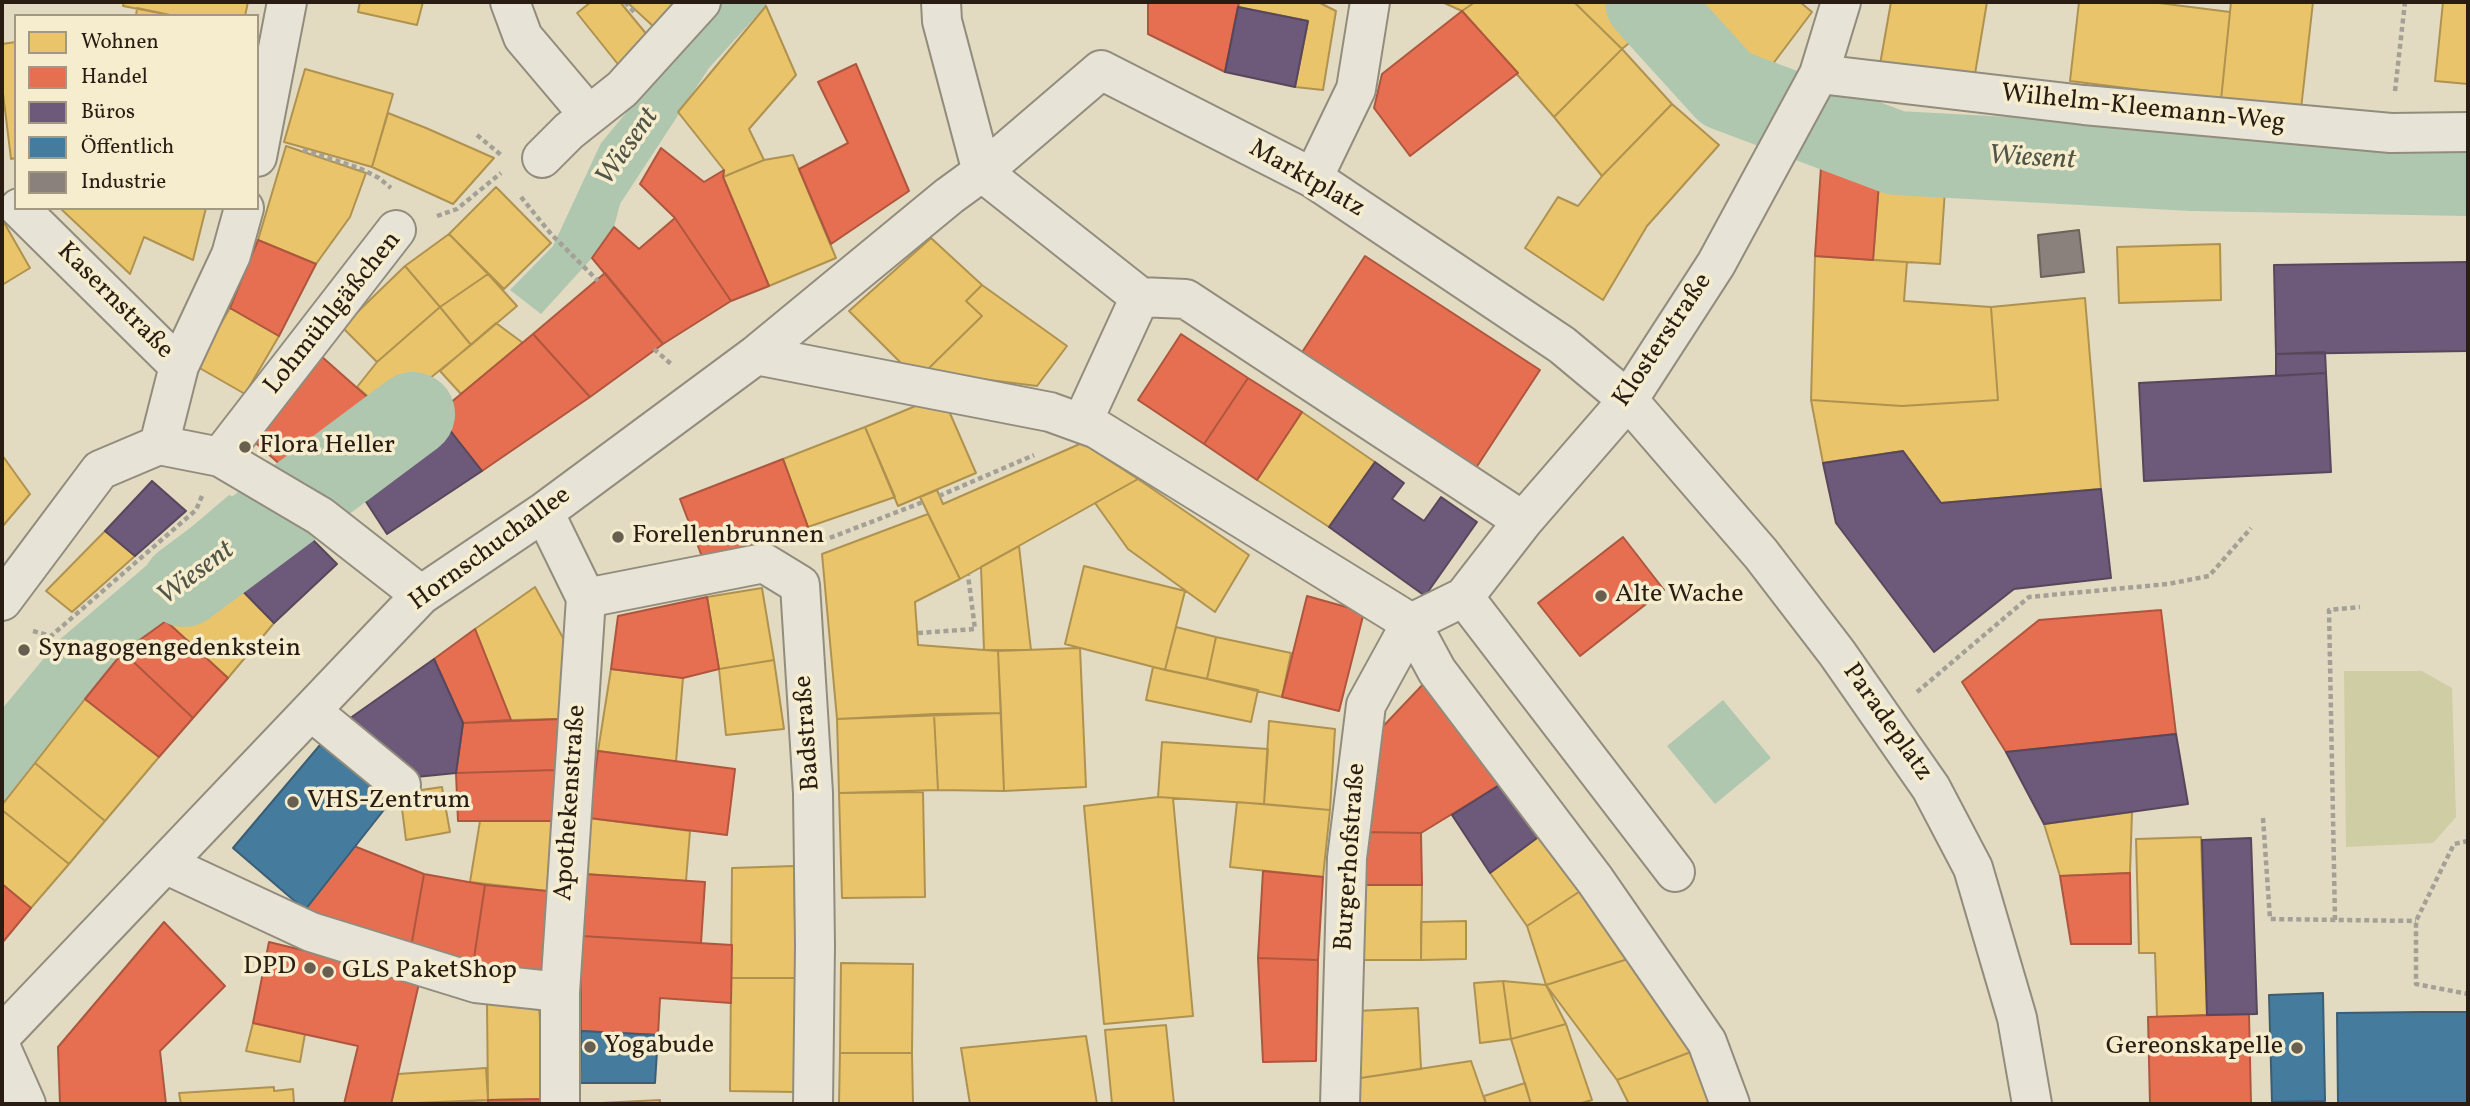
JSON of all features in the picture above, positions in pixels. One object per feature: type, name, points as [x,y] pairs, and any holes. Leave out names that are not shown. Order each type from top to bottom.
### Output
[{"type":"street","points":[[260,146],[287,2]]},
{"type":"street","points":[[510,2],[523,37],[589,115]]},
{"type":"street","points":[[542,158],[622,89],[701,2]]},
{"type":"street","points":[[941,2],[942,21],[982,172],[1140,297],[1186,299],[1523,520]]},
{"type":"street","points":[[1312,178],[1356,89],[1370,2]]},
{"type":"street","name":"Klosterstraße","points":[[1411,623],[1464,597],[1523,520],[1628,400],[1716,264],[1819,74],[1841,2]]},
{"type":"street","name":"Marktplatz","points":[[755,355],[982,172],[1101,70],[1312,178],[1562,345],[1628,400]]},
{"type":"street","name":"Wilhelm-Kleemann-Weg","points":[[1819,74],[2072,104],[2390,133],[2468,132]]},
{"type":"street","name":"Kasernstraße","points":[[2,186],[14,204]]},
{"type":"street","name":"Kasernstraße","points":[[20,210],[179,366]]},
{"type":"street","points":[[159,445],[179,366],[231,255],[243,210]]},
{"type":"street","name":"Lohmühlgäßchen","points":[[220,457],[397,213]]},
{"type":"street","points":[[1089,426],[1140,297]]},
{"type":"street","points":[[755,355],[1050,412],[1089,426],[1411,623],[1437,671],[1595,880],[1707,1042],[1730,1104]]},
{"type":"street","name":"Hornschuchallee","points":[[2,1034],[421,595],[544,512],[755,355]]},
{"type":"street","name":"Paradeplatz","points":[[1628,400],[1761,554],[1884,719],[1931,788],[1973,868],[2017,1018],[2032,1104]]},
{"type":"street","points":[[2,601],[100,470],[159,445],[220,457],[320,516],[421,595]]},
{"type":"street","name":"Apothekenstraße","points":[[544,512],[586,598],[560,992],[560,1104]]},
{"type":"street","points":[[586,598],[764,563]]},
{"type":"street","name":"Badstraße","points":[[764,563],[800,585],[813,793],[813,1104]]},
{"type":"street","points":[[1464,597],[1675,872]]},
{"type":"street","name":"Burgerhofstraße","points":[[1340,1104],[1347,858],[1366,705],[1411,623]]},
{"type":"street","points":[[311,711],[401,785]]},
{"type":"street","points":[[164,863],[311,932],[476,983],[560,992]]},
{"type":"street","points":[[2,1050],[26,1104]]},
{"type":"path","points":[[2390,133],[2405,2]]},
{"type":"path","points":[[260,146],[359,168],[379,178],[397,213]]},
{"type":"path","name":"Lohmühlgäßchen","points":[[397,213],[457,209],[501,173]]},
{"type":"path","points":[[551,234],[598,281]]},
{"type":"path","points":[[939,496],[1089,426]]},
{"type":"path","points":[[26,629],[51,636],[196,510],[220,457]]},
{"type":"path","points":[[764,563],[923,502]]},
{"type":"path","points":[[1884,719],[2029,597],[2168,584],[2209,576],[2251,528]]},
{"type":"path","points":[[918,633],[975,629],[968,575]]},
{"type":"path","points":[[2335,920],[2329,610],[2360,607]]},
{"type":"path","points":[[2263,818],[2270,919],[2416,921]]},
{"type":"path","points":[[2468,841],[2454,844],[2416,921],[2416,984],[2468,993]]},
{"type":"shaded area","points":[[2344,671],[2422,671],[2452,688],[2456,817],[2433,843],[2346,847]]},
{"type":"water","points":[[718,2],[769,2],[709,68],[620,204],[614,227],[592,258],[541,314],[510,290],[553,246],[601,143]]},
{"type":"water","points":[[229,495],[298,525],[85,699],[2,805],[2,709],[58,641]]},
{"type":"water","points":[[1723,700],[1771,758],[1715,804],[1667,746]]},
{"type":"building: Wohnen","points":[[124,2],[248,2],[245,14],[165,14],[123,6]]},
{"type":"building: Wohnen","points":[[360,2],[423,2],[417,25],[358,12]]},
{"type":"building: Wohnen","points":[[591,2],[620,2],[653,42],[621,68],[577,13]]},
{"type":"building: Wohnen","points":[[629,2],[678,2],[655,28]]},
{"type":"building: Wohnen","points":[[1239,2],[1318,2],[1336,11],[1323,90],[1295,87],[1308,21],[1238,7]]},
{"type":"building: Wohnen","points":[[1442,2],[1475,2],[1462,11]]},
{"type":"building: Wohnen","points":[[1475,2],[1574,2],[1622,49],[1554,117],[1462,11]]},
{"type":"building: Wohnen","points":[[1624,2],[1648,27],[1622,49],[1576,4]]},
{"type":"building: Wohnen","points":[[1683,2],[1800,2],[1812,12],[1763,77]]},
{"type":"building: Wohnen","points":[[1891,2],[1987,2],[1973,86],[1879,70]]},
{"type":"building: Wohnen","points":[[2079,2],[2151,2],[2230,12],[2221,100],[2070,81]]},
{"type":"building: Wohnen","points":[[2231,2],[2313,2],[2301,109],[2221,100]]},
{"type":"building: Wohnen","points":[[2443,2],[2468,2],[2468,84],[2435,81]]},
{"type":"building: Wohnen","points":[[766,6],[796,75],[749,129],[764,160],[723,177],[724,170],[678,112]]},
{"type":"building: Wohnen","points":[[137,8],[166,14],[136,14]]},
{"type":"building: Wohnen","points":[[14,42],[14,158],[11,159],[2,85],[2,44]]},
{"type":"building: Wohnen","points":[[1622,49],[1672,104],[1602,176],[1554,117]]},
{"type":"building: Wohnen","points":[[305,69],[393,94],[372,167],[284,142]]},
{"type":"building: Wohnen","points":[[1672,104],[1719,145],[1647,226],[1603,300],[1525,248],[1558,197],[1578,206],[1602,176]]},
{"type":"building: Wohnen","points":[[388,113],[494,158],[453,204],[372,167]]},
{"type":"building: Wohnen","points":[[286,146],[366,173],[350,217],[316,264],[258,240]]},
{"type":"building: Wohnen","points":[[793,155],[836,258],[769,286],[723,177],[764,160]]},
{"type":"building: Wohnen","points":[[1880,170],[1946,175],[1940,264],[1873,260]]},
{"type":"building: Wohnen","points":[[496,187],[551,243],[504,289],[449,234]]},
{"type":"building: Wohnen","points":[[62,210],[206,210],[193,260],[144,237],[130,274]]},
{"type":"building: Wohnen","points":[[2,219],[30,268],[2,285]]},
{"type":"building: Wohnen","points":[[449,234],[488,274],[440,307],[405,266]]},
{"type":"building: Wohnen","points":[[931,238],[982,285],[966,301],[982,316],[925,372],[907,369],[849,311]]},
{"type":"building: Wohnen","points":[[2220,244],[2221,300],[2119,303],[2117,247]]},
{"type":"building: Wohnen","points":[[1815,256],[1907,262],[1904,301],[1991,307],[1998,400],[1902,406],[1811,400]]},
{"type":"building: Wohnen","points":[[405,266],[440,307],[377,362],[342,327]]},
{"type":"building: Wohnen","points":[[488,274],[517,306],[471,345],[440,307]]},
{"type":"building: Wohnen","points":[[982,285],[1067,346],[1037,386],[925,372],[982,316],[966,301]]},
{"type":"building: Wohnen","points":[[2085,298],[2101,489],[1941,503],[1903,451],[1823,463],[1811,400],[1902,406],[1998,400],[1991,307]]},
{"type":"building: Wohnen","points":[[440,307],[471,345],[387,413],[357,387],[377,362]]},
{"type":"building: Wohnen","points":[[230,308],[279,336],[245,394],[196,366]]},
{"type":"building: Wohnen","points":[[496,323],[523,343],[461,394],[440,371]]},
{"type":"building: Wohnen","points":[[942,395],[976,473],[898,506],[865,427]]},
{"type":"building: Wohnen","points":[[1302,412],[1375,462],[1329,527],[1257,480]]},
{"type":"building: Wohnen","points":[[865,427],[895,497],[808,527],[783,459]]},
{"type":"building: Wohnen","points":[[1082,443],[1138,479],[960,579],[920,497],[937,490],[943,504]]},
{"type":"building: Wohnen","points":[[2,455],[30,494],[2,527]]},
{"type":"building: Wohnen","points":[[1138,479],[1249,555],[1215,612],[1128,549],[1095,503]]},
{"type":"building: Wohnen","points":[[928,514],[960,579],[915,602],[918,645],[998,651],[1001,713],[837,719],[822,554]]},
{"type":"building: Wohnen","points":[[105,531],[135,556],[72,612],[46,591]]},
{"type":"building: Wohnen","points":[[1019,546],[1031,650],[984,650],[981,567]]},
{"type":"building: Wohnen","points":[[1084,566],[1185,591],[1165,670],[1065,644]]},
{"type":"building: Wohnen","points":[[227,575],[274,623],[228,678],[166,621]]},
{"type":"building: Wohnen","points":[[535,587],[567,645],[560,719],[511,720],[475,629]]},
{"type":"building: Wohnen","points":[[762,588],[774,660],[719,669],[707,597]]},
{"type":"building: Wohnen","points":[[1176,627],[1216,637],[1207,679],[1165,670]]},
{"type":"building: Wohnen","points":[[1216,637],[1291,653],[1282,697],[1207,679]]},
{"type":"building: Wohnen","points":[[1080,648],[1086,787],[1004,791],[998,651]]},
{"type":"building: Wohnen","points":[[774,660],[784,729],[726,735],[719,669]]},
{"type":"building: Wohnen","points":[[1153,667],[1258,690],[1251,722],[1146,700]]},
{"type":"building: Wohnen","points":[[611,669],[683,678],[676,762],[598,751]]},
{"type":"building: Wohnen","points":[[85,699],[159,757],[105,821],[35,763]]},
{"type":"building: Wohnen","points":[[1001,713],[1004,791],[938,790],[934,714]]},
{"type":"building: Wohnen","points":[[934,714],[938,790],[839,793],[837,719]]},
{"type":"building: Wohnen","points":[[1269,721],[1335,729],[1330,810],[1264,804]]},
{"type":"building: Wohnen","points":[[1162,742],[1268,749],[1264,804],[1158,797]]},
{"type":"building: Wohnen","points":[[35,763],[105,821],[69,864],[2,810],[2,805]]},
{"type":"building: Wohnen","points":[[442,787],[450,832],[406,840],[400,793]]},
{"type":"building: Wohnen","points":[[923,792],[925,897],[842,898],[839,793]]},
{"type":"building: Wohnen","points":[[1158,797],[1173,798],[1193,1016],[1104,1024],[1084,806]]},
{"type":"building: Wohnen","points":[[1237,802],[1330,810],[1323,877],[1230,867]]},
{"type":"building: Wohnen","points":[[2,810],[69,864],[31,908],[2,884]]},
{"type":"building: Wohnen","points":[[2132,812],[2130,873],[2060,876],[2044,824]]},
{"type":"building: Wohnen","points":[[589,818],[690,831],[686,881],[584,874]]},
{"type":"building: Wohnen","points":[[480,821],[552,821],[547,891],[470,882]]},
{"type":"building: Wohnen","points":[[1541,835],[1585,888],[1527,926],[1490,873]]},
{"type":"building: Wohnen","points":[[2201,837],[2207,1015],[2157,1017],[2155,953],[2139,953],[2136,839]]},
{"type":"building: Wohnen","points":[[794,866],[796,978],[731,978],[732,868]]},
{"type":"building: Wohnen","points":[[1363,885],[1422,885],[1421,960],[1362,960]]},
{"type":"building: Wohnen","points":[[1585,888],[1631,958],[1546,985],[1527,926]]},
{"type":"building: Wohnen","points":[[1466,921],[1466,959],[1421,960],[1421,922]]},
{"type":"building: Wohnen","points":[[1631,958],[1696,1050],[1617,1080],[1546,985]]},
{"type":"building: Wohnen","points":[[841,963],[913,964],[912,1053],[840,1053]]},
{"type":"building: Wohnen","points":[[731,978],[796,978],[796,1092],[730,1091]]},
{"type":"building: Wohnen","points":[[1503,981],[1511,1039],[1480,1043],[1474,983]]},
{"type":"building: Wohnen","points":[[1503,981],[1546,985],[1566,1024],[1511,1039]]},
{"type":"building: Wohnen","points":[[487,1004],[539,1004],[544,1099],[488,1100]]},
{"type":"building: Wohnen","points":[[1418,1008],[1421,1069],[1354,1079],[1357,1011]]},
{"type":"building: Wohnen","points":[[253,1023],[305,1034],[300,1062],[246,1051]]},
{"type":"building: Wohnen","points":[[1566,1024],[1592,1100],[1578,1104],[1531,1104],[1511,1039]]},
{"type":"building: Wohnen","points":[[1166,1025],[1174,1104],[1112,1104],[1105,1030]]},
{"type":"building: Wohnen","points":[[1086,1036],[1097,1104],[970,1104],[961,1048]]},
{"type":"building: Wohnen","points":[[1696,1050],[1719,1104],[1629,1104],[1617,1080]]},
{"type":"building: Wohnen","points":[[840,1053],[912,1053],[913,1104],[839,1104]]},
{"type":"building: Wohnen","points":[[1471,1061],[1486,1104],[1354,1104],[1354,1079]]},
{"type":"building: Wohnen","points":[[486,1068],[488,1100],[391,1104],[398,1074]]},
{"type":"building: Wohnen","points":[[1525,1083],[1531,1104],[1486,1104],[1484,1096]]},
{"type":"building: Wohnen","points":[[274,1087],[274,1091],[293,1089],[294,1104],[181,1104],[179,1093]]},
{"type":"building: Wohnen","points":[[488,1100],[488,1104],[422,1104]]},
{"type":"building: Wohnen","points":[[660,1100],[660,1104],[582,1104]]},
{"type":"building: Handel","points":[[1148,2],[1239,2],[1225,72],[1148,34]]},
{"type":"building: Handel","points":[[1462,11],[1518,73],[1410,156],[1374,108],[1382,74]]},
{"type":"building: Handel","points":[[856,64],[909,191],[831,244],[799,169],[848,143],[818,82]]},
{"type":"building: Handel","points":[[661,148],[704,182],[724,170],[723,177],[769,286],[731,301],[675,218],[640,184]]},
{"type":"building: Handel","points":[[1821,167],[1880,170],[1873,260],[1815,256]]},
{"type":"building: Handel","points":[[675,218],[731,301],[663,344],[592,258],[614,227],[639,249]]},
{"type":"building: Handel","points":[[258,240],[316,264],[279,336],[230,308]]},
{"type":"building: Handel","points":[[1365,256],[1540,370],[1472,474],[1297,360]]},
{"type":"building: Handel","points":[[605,273],[663,344],[590,397],[533,334]]},
{"type":"building: Handel","points":[[533,334],[590,397],[482,471],[437,414]]},
{"type":"building: Handel","points":[[1181,334],[1248,378],[1204,444],[1138,400]]},
{"type":"building: Handel","points":[[321,356],[373,402],[301,483],[249,437]]},
{"type":"building: Handel","points":[[1248,378],[1302,412],[1257,480],[1204,444]]},
{"type":"building: Handel","points":[[783,459],[808,527],[706,567],[680,499]]},
{"type":"building: Handel","name":"Alte Wache","points":[[1623,537],[1664,590],[1580,656],[1538,603]]},
{"type":"building: Handel","points":[[1307,596],[1364,612],[1339,711],[1282,697]]},
{"type":"building: Handel","points":[[707,597],[719,669],[683,678],[611,669],[618,616]]},
{"type":"building: Handel","points":[[2161,610],[2176,734],[2006,752],[1962,682],[2039,620]]},
{"type":"building: Handel","points":[[166,621],[228,678],[193,718],[123,652]]},
{"type":"building: Handel","points":[[475,629],[511,720],[463,723],[434,659]]},
{"type":"building: Handel","points":[[123,652],[193,718],[159,757],[85,699]]},
{"type":"building: Handel","points":[[1429,678],[1501,784],[1421,833],[1363,832],[1372,738]]},
{"type":"building: Handel","points":[[560,719],[556,770],[456,773],[463,723]]},
{"type":"building: Handel","points":[[598,751],[735,769],[727,835],[589,818]]},
{"type":"building: Handel","points":[[556,770],[552,821],[458,821],[456,773]]},
{"type":"building: Handel","points":[[1363,832],[1421,833],[1422,885],[1363,885]]},
{"type":"building: Handel","points":[[354,846],[424,874],[410,953],[305,910]]},
{"type":"building: Handel","points":[[1263,871],[1323,877],[1318,960],[1258,958]]},
{"type":"building: Handel","points":[[2130,873],[2131,944],[2071,944],[2060,876]]},
{"type":"building: Handel","points":[[424,874],[485,885],[473,965],[410,953]]},
{"type":"building: Handel","points":[[584,874],[705,882],[701,943],[581,936]]},
{"type":"building: Handel","points":[[2,884],[31,908],[2,943]]},
{"type":"building: Handel","points":[[485,885],[547,891],[547,973],[473,965]]},
{"type":"building: Handel","points":[[164,922],[225,986],[160,1051],[166,1104],[60,1104],[58,1047]]},
{"type":"building: Handel","points":[[581,936],[732,945],[731,1003],[660,998],[658,1035],[581,1031]]},
{"type":"building: Handel","points":[[269,942],[420,979],[391,1104],[344,1104],[358,1046],[253,1023]]},
{"type":"building: Handel","points":[[1258,958],[1318,960],[1316,1061],[1263,1062]]},
{"type":"building: Handel","points":[[2249,1014],[2251,1104],[2150,1104],[2148,1017]]},
{"type":"building: Handel","points":[[544,1099],[544,1104],[488,1104],[488,1100]]},
{"type":"building: Büros","points":[[1238,7],[1308,21],[1295,87],[1225,72]]},
{"type":"building: Büros","points":[[2468,262],[2468,351],[2276,354],[2274,265]]},
{"type":"building: Büros","points":[[2325,352],[2326,373],[2276,376],[2276,354]]},
{"type":"building: Büros","points":[[2326,373],[2331,472],[2144,481],[2139,383]]},
{"type":"building: Büros","points":[[437,414],[482,471],[387,534],[348,474]]},
{"type":"building: Büros","points":[[1903,451],[1941,503],[2101,489],[2111,578],[2014,589],[1934,652],[1836,523],[1823,463]]},
{"type":"building: Büros","points":[[1375,462],[1404,483],[1392,499],[1424,521],[1441,497],[1477,522],[1425,596],[1329,527]]},
{"type":"building: Büros","points":[[152,481],[186,511],[135,556],[105,531]]},
{"type":"building: Büros","points":[[298,525],[337,564],[274,623],[227,575]]},
{"type":"building: Büros","points":[[434,659],[463,723],[456,773],[406,778],[339,726]]},
{"type":"building: Büros","points":[[2176,734],[2188,804],[2044,824],[2006,752]]},
{"type":"building: Büros","points":[[1501,784],[1541,835],[1490,873],[1452,815]]},
{"type":"building: Büros","points":[[2251,838],[2257,1014],[2207,1015],[2202,840]]},
{"type":"building: Öffentlich","points":[[331,732],[398,792],[305,910],[233,848]]},
{"type":"building: Öffentlich","name":"Gereonskapelle","points":[[2323,993],[2325,1101],[2272,1102],[2269,995]]},
{"type":"building: Öffentlich","points":[[2468,1012],[2468,1104],[2338,1104],[2337,1013]]},
{"type":"building: Öffentlich","points":[[581,1031],[658,1035],[655,1083],[580,1083]]},
{"type":"building: Industrie","points":[[2079,230],[2084,272],[2041,277],[2038,235]]},
{"type":"waterway","name":"Wiesent","points":[[1647,2],[1726,89],[1896,153],[2193,169],[2468,174]]},
{"type":"waterway","name":"Wiesent","points":[[184,585],[413,414]]},
{"type":"place","name":"Flora Heller","points":[[245,447]]},
{"type":"place","name":"Forellenbrunnen","points":[[618,537]]},
{"type":"place","name":"Alte Wache","points":[[1601,596]]},
{"type":"place","name":"Synagogengedenkstein","points":[[24,650]]},
{"type":"place","name":"VHS-Zentrum","points":[[293,802]]},
{"type":"place","name":"DPD","points":[[310,968]]},
{"type":"place","name":"GLS PaketShop","points":[[328,972]]},
{"type":"place","name":"Yogabude","points":[[590,1047]]},
{"type":"place","name":"Gereonskapelle","points":[[2297,1048]]}]
